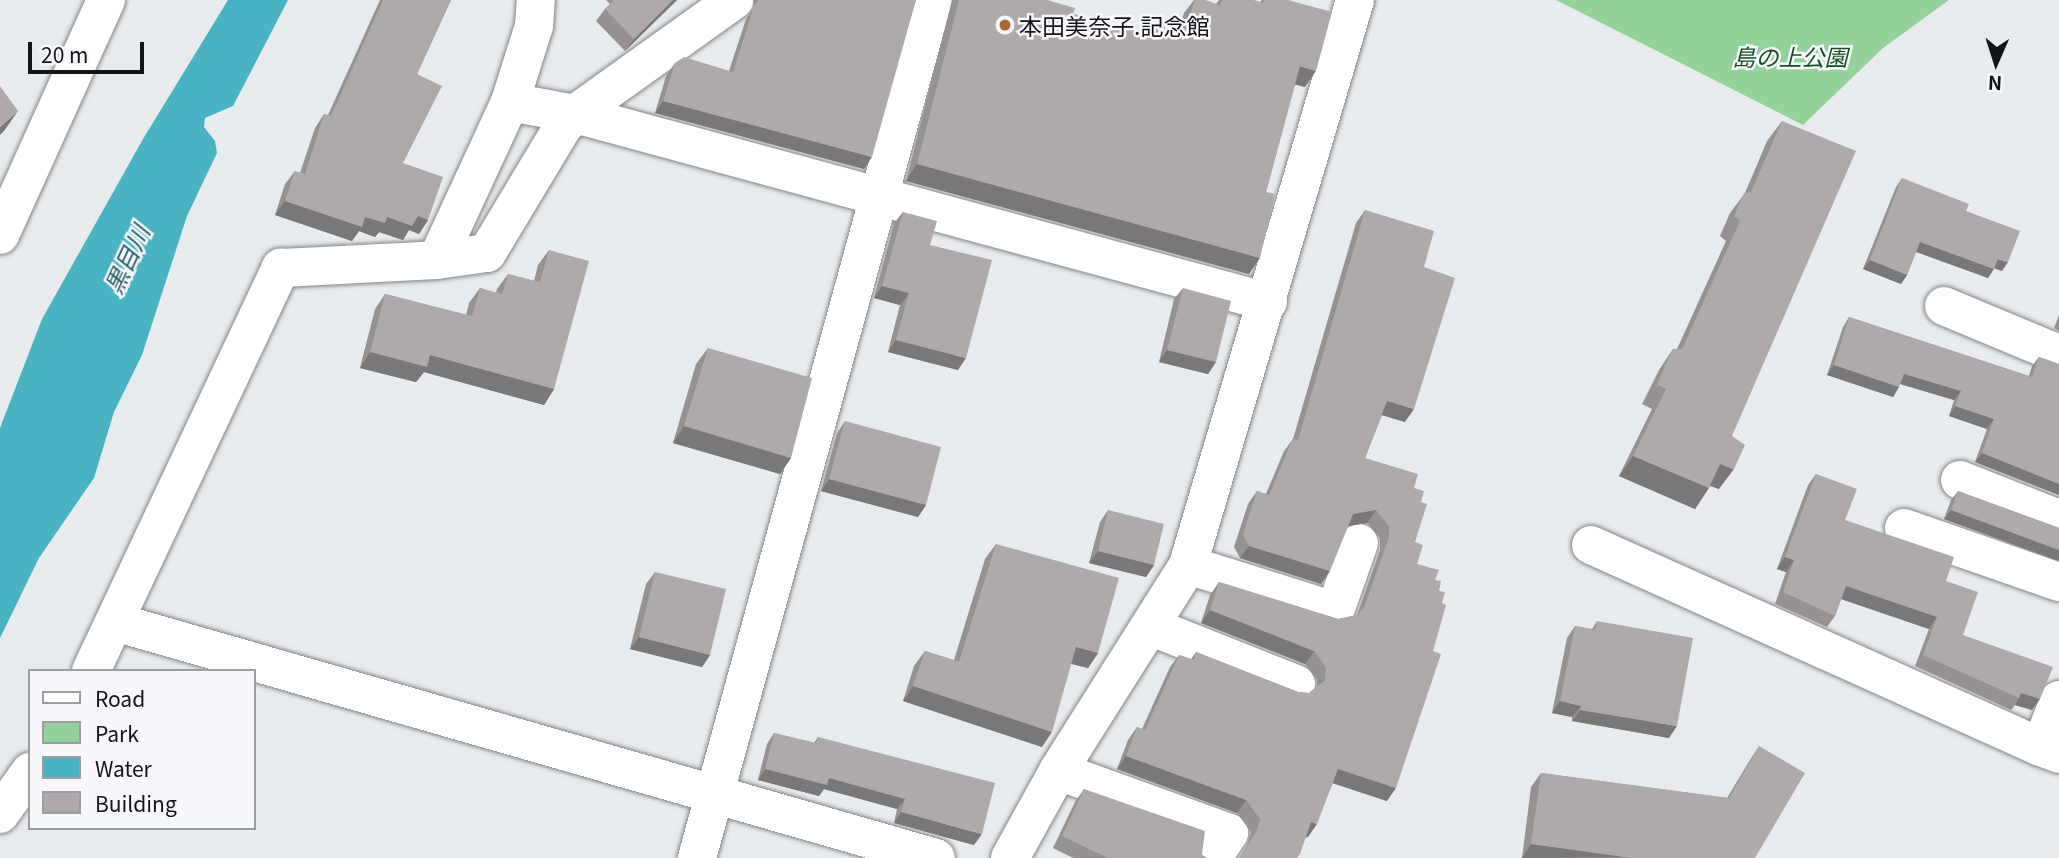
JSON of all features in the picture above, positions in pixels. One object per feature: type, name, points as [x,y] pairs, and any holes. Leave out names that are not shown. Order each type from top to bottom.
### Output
[{"type":"street","points":[[0,235],[106,0]]},
{"type":"street","points":[[437,260],[510,102],[534,26],[536,0]]},
{"type":"street","points":[[92,669],[281,268],[437,260],[487,253],[562,128],[575,114],[734,0]]},
{"type":"street","points":[[696,858],[933,0]]},
{"type":"street","points":[[1010,858],[1058,771],[1152,628],[1188,565],[1268,302],[1355,0]]},
{"type":"street","points":[[510,102],[575,114],[1268,302]]},
{"type":"street","points":[[1944,306],[2059,354]]},
{"type":"street","points":[[1960,480],[2059,519]]},
{"type":"street","points":[[1904,528],[2059,583]]},
{"type":"street","points":[[1188,565],[1335,611],[1359,543]]},
{"type":"street","points":[[1591,545],[2050,751],[2059,699]]},
{"type":"street","points":[[115,622],[936,858]]},
{"type":"street","points":[[1152,628],[1296,684]]},
{"type":"street","points":[[1058,771],[1229,833],[1213,858]]},
{"type":"street","points":[[0,814],[28,775]]},
{"type":"green space","name":"島の上公園","points":[[1556,0],[1949,0],[1883,48],[1803,125]]},
{"type":"water","name":"黒目川","points":[[228,0],[288,0],[233,106],[205,118],[204,127],[215,141],[217,153],[187,216],[142,355],[114,412],[94,478],[39,558],[0,638],[0,428],[42,319],[143,139]]},
{"type":"building","points":[[383,0],[451,0],[417,74],[442,86],[403,163],[443,177],[428,220],[418,216],[412,226],[387,217],[385,223],[365,217],[362,227],[285,201],[295,171],[305,174],[324,114],[331,116]]},
{"type":"building","points":[[614,0],[673,0],[634,39],[605,9]]},
{"type":"building","points":[[759,0],[916,0],[872,157],[663,101],[675,63],[684,57],[733,72],[754,6]]},
{"type":"building","points":[[959,0],[1047,0],[1075,8],[1073,14],[1155,36],[1160,22],[1185,29],[1195,0],[1205,0],[1220,6],[1222,0],[1253,0],[1263,3],[1264,0],[1288,0],[1332,12],[1316,71],[1300,66],[1266,192],[1275,194],[1260,258],[917,164]]},
{"type":"building","points":[[0,86],[18,111],[0,127]]},
{"type":"building","points":[[1782,121],[1856,151],[1732,436],[1745,445],[1734,469],[1720,464],[1709,488],[1633,456],[1666,389],[1657,384],[1673,349],[1682,349],[1740,221],[1734,216],[1744,193],[1751,192]]},
{"type":"building","points":[[1902,178],[1969,204],[1966,211],[2020,231],[2008,262],[1998,259],[1994,269],[1920,242],[1907,275],[1870,260]]},
{"type":"building","points":[[1365,210],[1434,231],[1424,267],[1455,278],[1414,409],[1387,401],[1365,458],[1418,474],[1414,488],[1424,491],[1421,502],[1427,504],[1415,542],[1423,545],[1417,564],[1439,570],[1435,580],[1441,581],[1439,591],[1445,592],[1442,603],[1446,605],[1433,651],[1441,654],[1396,788],[1338,769],[1317,824],[1311,822],[1297,858],[1239,858],[1256,832],[1260,819],[1246,800],[1126,756],[1137,727],[1145,730],[1179,655],[1194,660],[1196,652],[1298,692],[1309,693],[1325,680],[1326,667],[1314,651],[1210,610],[1219,582],[1338,619],[1358,615],[1365,605],[1389,537],[1389,526],[1376,510],[1353,514],[1330,571],[1249,546],[1243,534],[1257,491],[1269,495],[1293,438],[1298,440]]},
{"type":"building","points":[[903,212],[937,221],[930,245],[992,260],[966,358],[896,340],[909,293],[882,286]]},
{"type":"building","points":[[549,250],[589,261],[554,389],[430,355],[427,367],[370,352],[385,294],[472,316],[480,288],[502,294],[508,274],[540,282]]},
{"type":"building","points":[[1183,288],[1231,301],[1216,362],[1167,350]]},
{"type":"building","points":[[1849,317],[2032,377],[2039,357],[2059,364],[2059,484],[1982,453],[1994,419],[1955,406],[1961,391],[1904,374],[1899,387],[1834,365]]},
{"type":"building","points":[[708,348],[812,378],[791,458],[684,426]]},
{"type":"building","points":[[845,421],[941,447],[926,505],[829,479]]},
{"type":"building","points":[[1816,474],[1857,489],[1845,520],[1954,557],[1946,581],[1978,592],[1963,635],[2053,667],[2040,699],[2021,693],[2019,698],[1923,655],[1937,617],[1846,586],[1835,616],[1783,592],[1794,560],[1785,557]]},
{"type":"building","points":[[1958,491],[2059,528],[2059,550],[1951,510]]},
{"type":"building","points":[[1108,510],[1164,524],[1154,565],[1098,551]]},
{"type":"building","points":[[996,544],[1119,578],[1098,653],[1076,647],[1052,732],[913,686],[925,651],[959,662]]},
{"type":"building","points":[[655,572],[726,589],[710,655],[639,637]]},
{"type":"building","points":[[1597,621],[1693,638],[1677,726],[1580,710],[1581,706],[1560,701],[1575,626],[1595,630]]},
{"type":"building","points":[[774,733],[816,743],[818,737],[995,783],[982,834],[901,812],[905,799],[829,778],[827,785],[765,769]]},
{"type":"building","points":[[1759,746],[1805,773],[1755,858],[1631,858],[1531,844],[1541,773],[1729,798]]},
{"type":"building","points":[[1084,789],[1205,831],[1202,855],[1207,858],[1108,858],[1062,836]]},
{"type":"place","name":"本田美奈子.記念館","points":[[1005,25]]}]
